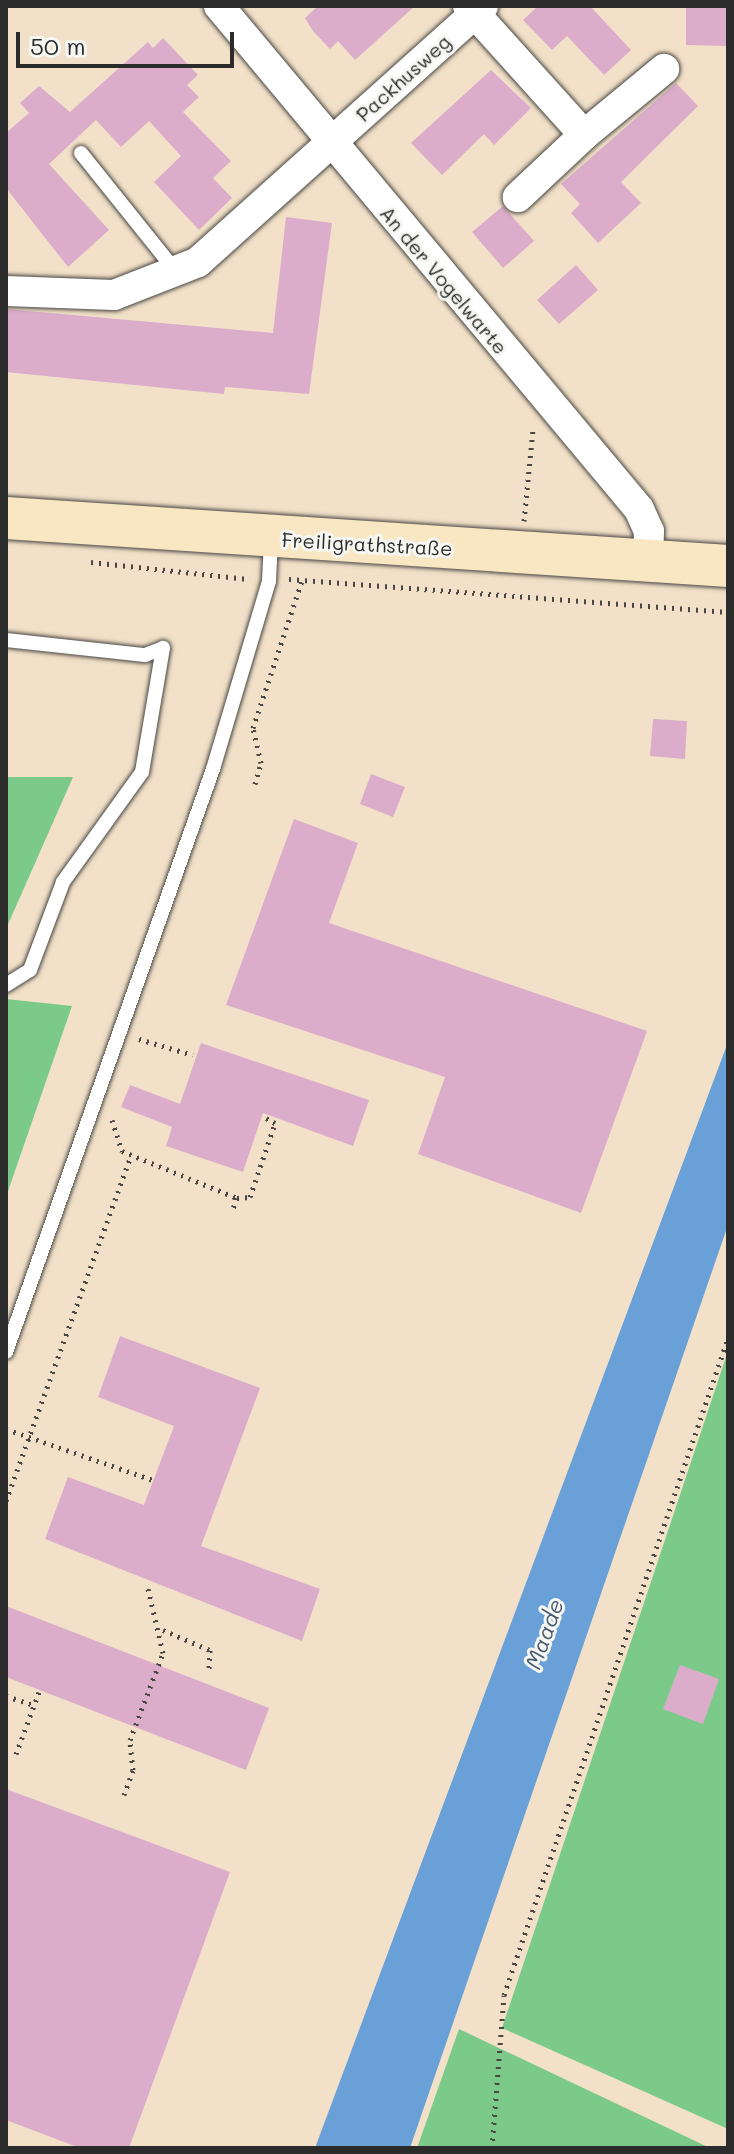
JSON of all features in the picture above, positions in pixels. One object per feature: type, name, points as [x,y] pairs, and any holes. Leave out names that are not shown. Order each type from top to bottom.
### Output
[{"type":"main road","name":"Freiligrathstraße","points":[[6,518],[728,566]]},
{"type":"street","name":"An der Vogelwarte","points":[[219,6],[639,509],[649,531],[648,562]]},
{"type":"street","name":"Packhusweg","points":[[177,273],[331,143],[475,8],[584,135]]},
{"type":"street","points":[[518,197],[584,135],[664,69]]},
{"type":"street","points":[[6,291],[94,298],[177,273]]},
{"type":"lane","points":[[81,153],[177,273]]},
{"type":"lane","points":[[6,1352],[213,769],[269,581],[271,538]]},
{"type":"lane","points":[[6,640],[145,655],[163,648],[142,772],[63,882],[30,970],[6,985]]},
{"type":"path","points":[[523,524],[533,430]]},
{"type":"path","points":[[82,561],[269,581],[303,578],[728,612]]},
{"type":"path","points":[[255,784],[261,763],[253,728],[303,578]]},
{"type":"path","points":[[135,1046],[141,1037],[193,1055]]},
{"type":"path","points":[[113,1110],[114,1136],[131,1156],[237,1198],[250,1197],[275,1123],[266,1118]]},
{"type":"path","points":[[6,1501],[131,1156]]},
{"type":"path","points":[[232,1211],[237,1198]]},
{"type":"path","points":[[492,2148],[504,1995],[728,1338]]},
{"type":"path","points":[[6,1429],[153,1480]]},
{"type":"path","points":[[124,1795],[133,1770],[130,1740],[163,1653],[163,1630],[147,1584]]},
{"type":"path","points":[[163,1630],[210,1650],[209,1669]]},
{"type":"path","points":[[16,1754],[39,1692]]},
{"type":"path","points":[[6,1696],[34,1705]]},
{"type":"green space","points":[[6,777],[73,777],[6,929]]},
{"type":"green space","points":[[6,999],[72,1006],[6,1197]]},
{"type":"green space","points":[[728,1351],[728,2129],[502,2028]]},
{"type":"green space","points":[[459,2029],[710,2148],[417,2148]]},
{"type":"water","name":"Maade","points":[[728,1042],[728,1225],[410,2148],[315,2148]]},
{"type":"building","points":[[318,6],[415,6],[355,60],[338,41],[330,49],[313,31],[305,18]]},
{"type":"building","points":[[538,6],[590,6],[631,50],[604,75],[567,36],[552,50],[523,20]]},
{"type":"building","points":[[686,6],[728,6],[728,46],[686,45]]},
{"type":"building","points":[[163,38],[198,75],[187,85],[199,97],[183,112],[231,161],[213,178],[232,198],[199,230],[154,182],[181,156],[149,121],[121,147],[96,120],[49,164],[109,230],[68,267],[6,188],[6,133],[29,113],[20,103],[39,86],[70,112],[148,42],[153,48]]},
{"type":"building","points":[[491,70],[531,108],[494,145],[484,134],[442,175],[411,143]]},
{"type":"building","points":[[676,83],[698,106],[621,182],[641,203],[598,243],[571,213],[580,204],[561,184]]},
{"type":"building","points":[[503,206],[534,241],[503,268],[472,232]]},
{"type":"building","points":[[286,217],[332,223],[309,394],[225,387],[224,394],[6,372],[6,309],[273,333]]},
{"type":"building","points":[[576,265],[598,290],[559,324],[537,300]]},
{"type":"building","points":[[653,719],[687,721],[685,759],[650,756]]},
{"type":"building","points":[[371,774],[405,787],[393,817],[360,804]]},
{"type":"building","points":[[294,819],[358,843],[329,923],[647,1031],[581,1213],[418,1154],[445,1077],[226,1005]]},
{"type":"building","points":[[201,1043],[369,1100],[353,1146],[263,1113],[243,1172],[166,1146],[172,1127],[121,1107],[130,1085],[180,1104]]},
{"type":"building","points":[[120,1336],[260,1388],[201,1546],[320,1589],[302,1641],[45,1539],[68,1477],[144,1505],[174,1426],[98,1397]]},
{"type":"building","points":[[6,1606],[269,1708],[246,1770],[6,1677]]},
{"type":"building","points":[[680,1665],[719,1679],[703,1724],[663,1709]]},
{"type":"building","points":[[6,1789],[230,1872],[129,2148],[80,2148],[6,2120]]}]
